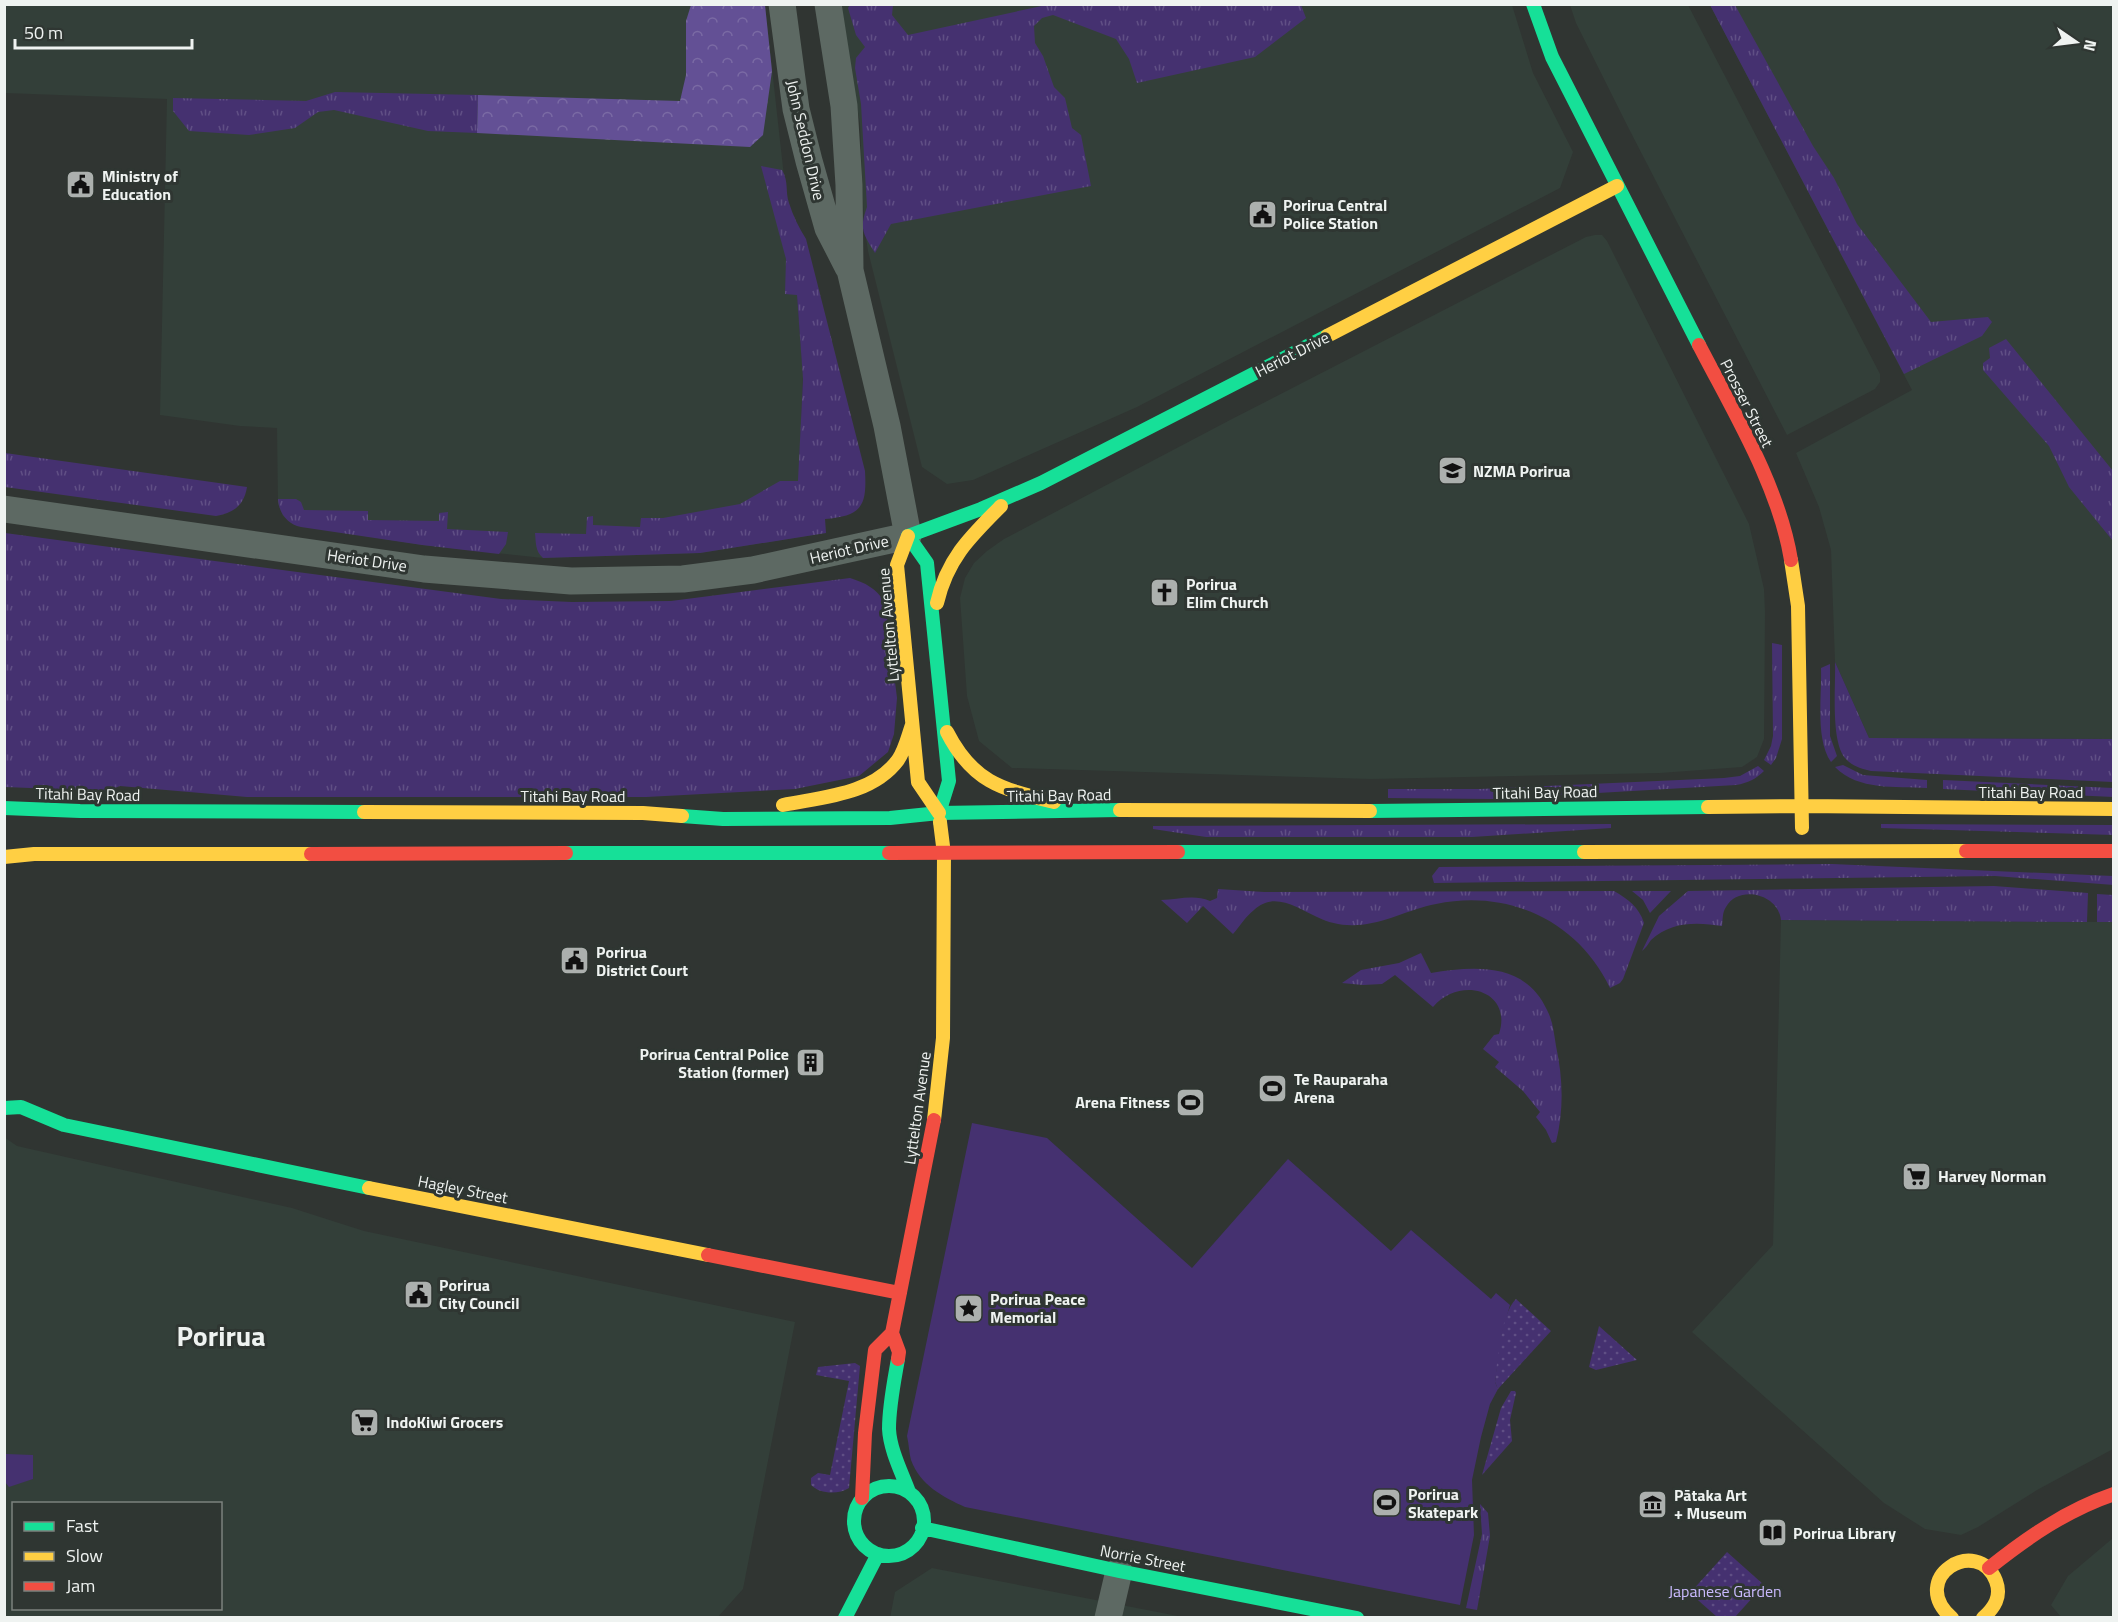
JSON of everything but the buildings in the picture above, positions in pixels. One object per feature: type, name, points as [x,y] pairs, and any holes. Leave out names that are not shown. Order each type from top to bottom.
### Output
[{"type":"main road","name":"Prosser Street","points":[[1533,4],[1552,57],[1758,461],[1778,511],[1789,549],[1798,606],[1802,851]]},
{"type":"main road","name":"Heriot Drive","points":[[908,536],[1011,497],[1617,186]]},
{"type":"main road","points":[[934,619],[939,592],[953,557],[1011,497]]},
{"type":"main road","name":"Lyttelton Avenue","points":[[862,1498],[865,1433],[875,1350],[892,1333],[934,1119],[944,1038],[944,854],[939,813],[949,781],[927,563],[908,536]]},
{"type":"main road","name":"Lyttelton Avenue","points":[[908,536],[897,565],[918,782],[939,813]]},
{"type":"main road","points":[[723,819],[867,785],[882,777],[898,759],[913,722]]},
{"type":"main road","points":[[944,728],[956,750],[974,772],[990,781],[1051,801],[1094,810]]},
{"type":"main road","name":"Titahi Bay Road","points":[[4,808],[92,811],[643,813],[723,819],[890,818],[939,813],[1094,810],[1385,811],[1802,807],[2114,809]]},
{"type":"main road","points":[[4,857],[34,854],[2114,851]]},
{"type":"main road","points":[[12,1094],[21,1107]]},
{"type":"main road","name":"Hagley Street","points":[[4,1107],[21,1107],[64,1125],[250,1164],[900,1293]]},
{"type":"main road","name":"Lyttelton Avenue","points":[[892,1333],[900,1352],[891,1402],[890,1431],[895,1455],[909,1492]]},
{"type":"main road","points":[[890,1486],[909,1492],[921,1508],[923,1518],[918,1539],[906,1551],[891,1555],[878,1554],[864,1545],[856,1532],[854,1523],[856,1508],[862,1498],[879,1487],[890,1486]]},
{"type":"main road","points":[[1989,1568],[2028,1536],[2096,1499],[2114,1494]]},
{"type":"main road","name":"Norrie Street","points":[[922,1528],[1119,1571],[1357,1617]]},
{"type":"main road","points":[[845,1617],[878,1554]]},
{"type":"main road","points":[[1943,1615],[1936,1588],[1940,1577],[1955,1562],[1964,1560],[1975,1560],[1993,1572],[1998,1584],[1994,1614]]},
{"type":"street","name":"John Seddon Drive","points":[[782,4],[796,108],[809,161],[828,228],[850,270]]},
{"type":"street","name":"John Seddon Drive","points":[[828,4],[844,106],[849,185],[850,270],[887,426],[908,536]]},
{"type":"street","name":"Heriot Drive","points":[[4,509],[424,569],[571,581],[683,579],[753,570],[908,536]]},
{"type":"street","points":[[1108,1617],[1119,1571]]},
{"type":"shaded area","points":[[5,5],[765,5],[797,294],[803,375],[799,471],[826,533],[700,553],[543,558],[422,545],[295,525],[283,516],[278,504],[277,428],[240,426],[160,415],[167,99],[5,93]]},
{"type":"shaded area","points":[[840,5],[1512,5],[1533,73],[1573,152],[1560,188],[1137,407],[973,480],[947,484],[922,467],[868,251],[864,225],[860,124]]},
{"type":"shaded area","points":[[1570,5],[1688,5],[1880,374],[1880,382],[1875,389],[1787,435],[1628,127],[1576,23]]},
{"type":"shaded area","points":[[1710,5],[2113,5],[2113,739],[1869,738],[1835,662],[1831,550],[1819,507],[1796,453],[1912,390]]},
{"type":"shaded area","points":[[1602,235],[1607,241],[1749,524],[1764,589],[1765,612],[1764,739],[1757,757],[1742,767],[1660,773],[1371,779],[1012,768],[979,741],[967,696],[960,598],[965,578],[974,563],[987,551],[1004,539],[1230,420],[1586,237]]},
{"type":"shaded area","points":[[1781,920],[2113,922],[2113,1449],[1961,1535],[1925,1529],[1884,1503],[1692,1332],[1773,1245]]},
{"type":"shaded area","points":[[4,1137],[17,1146],[292,1208],[364,1231],[795,1322],[743,1589],[717,1618],[5,1617]]},
{"type":"shaded area","points":[[2113,1538],[2113,1617],[2061,1617],[2051,1605],[2068,1576]]},
{"type":"shaded area","points":[[932,1568],[1183,1617],[890,1618],[895,1592]]},
{"type":"green space","points":[[1051,4],[1301,5],[1306,18],[1255,57],[1137,83],[1129,59],[1116,39],[1053,15],[1042,18],[1034,26],[1035,43],[1043,56],[1054,87],[1065,98],[1072,128],[1081,135],[1091,186],[891,224],[875,253],[865,236],[863,226],[867,207],[861,104],[855,68],[856,58],[865,47],[856,35],[848,8],[850,5],[893,5],[892,15],[908,35]]},
{"type":"green space","points":[[691,5],[765,5],[772,71],[763,135],[750,147],[477,133],[478,95],[680,101],[686,75],[686,21]]},
{"type":"green space","points":[[1710,5],[1735,5],[1813,146],[1834,178],[1857,224],[1931,322],[1988,317],[1992,322],[1982,336],[1904,374]]},
{"type":"green space","points":[[335,92],[478,95],[477,133],[428,131],[334,110],[318,112],[295,128],[249,135],[189,131],[173,111],[173,98],[306,101]]},
{"type":"green space","points":[[761,166],[782,170],[791,208],[806,239],[865,471],[865,493],[860,507],[847,515],[825,519],[826,533],[700,553],[543,558],[537,549],[535,533],[586,534],[587,517],[593,516],[593,525],[640,527],[641,518],[663,518],[740,504],[780,481],[798,481],[803,379],[797,295],[785,294],[786,259]]},
{"type":"green space","points":[[2006,339],[2113,471],[2113,541],[2069,487],[2049,446],[1983,370],[1983,363],[1990,358],[1989,348]]},
{"type":"green space","points":[[5,453],[247,487],[246,494],[237,508],[216,516],[5,487]]},
{"type":"green space","points":[[278,499],[296,499],[301,502],[304,510],[368,511],[368,520],[439,521],[439,513],[448,512],[447,529],[508,532],[506,544],[499,554],[301,527],[285,517]]},
{"type":"green space","points":[[5,533],[501,599],[572,602],[671,601],[850,578],[870,587],[885,602],[897,698],[894,734],[888,752],[859,776],[795,789],[646,797],[247,797],[120,786],[107,791],[5,787]]},
{"type":"green space","points":[[1772,643],[1782,645],[1782,739],[1776,758],[1771,765],[1764,760],[1773,736]]},
{"type":"green space","points":[[1835,662],[1869,738],[2113,739],[2113,782],[1871,771],[1857,767],[1846,759],[1838,740],[1835,713]]},
{"type":"green space","points":[[1830,664],[1830,736],[1837,756],[1831,762],[1823,742],[1820,717],[1821,668]]},
{"type":"green space","points":[[1843,765],[1863,775],[1927,780],[1927,788],[1866,784],[1845,775],[1835,767]]},
{"type":"green space","points":[[1758,766],[1764,771],[1761,774],[1752,780],[1736,785],[1493,799],[1388,798],[1388,789],[1480,789],[1724,778],[1740,776]]},
{"type":"green space","points":[[1943,780],[2113,788],[2114,797],[1943,789]]},
{"type":"green space","points":[[1611,824],[1611,828],[1472,837],[1206,837],[1153,829],[1153,826]]},
{"type":"green space","points":[[1881,824],[2113,825],[2114,835],[1881,828]]},
{"type":"green space","points":[[1832,864],[2113,876],[2114,885],[1995,876],[1434,883],[1432,876],[1439,867]]},
{"type":"green space","points":[[1994,886],[2088,893],[2087,922],[1781,920],[1773,903],[1757,895],[1748,894],[1732,900],[1726,907],[1722,926],[1685,924],[1676,926],[1659,934],[1642,951],[1659,916],[1688,891]]},
{"type":"green space","points":[[1218,889],[1264,892],[1614,891],[1632,904],[1644,923],[1623,979],[1610,988],[1580,944],[1560,928],[1538,915],[1515,906],[1489,901],[1436,904],[1377,922],[1352,925],[1326,921],[1277,901],[1262,904],[1251,912],[1233,934],[1203,906],[1187,923],[1161,900],[1192,898],[1210,901],[1217,898]]},
{"type":"green space","points":[[1632,891],[1671,891],[1650,913],[1643,900]]},
{"type":"green space","points":[[2097,894],[2113,895],[2113,922],[2097,922]]},
{"type":"green space","points":[[1421,953],[1431,973],[1465,969],[1497,971],[1512,975],[1526,983],[1538,994],[1551,1019],[1560,1070],[1562,1094],[1556,1142],[1552,1143],[1536,1117],[1540,1112],[1523,1091],[1495,1067],[1499,1062],[1483,1049],[1494,1035],[1499,1034],[1501,1019],[1499,1007],[1492,998],[1482,992],[1470,990],[1444,997],[1433,1007],[1395,975],[1382,984],[1342,983],[1361,970],[1399,963]]},
{"type":"green space","points":[[972,1123],[1047,1138],[1192,1268],[1288,1159],[1391,1251],[1411,1230],[1491,1299],[1496,1293],[1510,1305],[1502,1333],[1495,1382],[1498,1389],[1490,1404],[1472,1480],[1474,1535],[1460,1605],[965,1507],[926,1483],[911,1460],[907,1436]]},
{"type":"green space","points":[[1516,1299],[1551,1331],[1498,1389],[1495,1382],[1503,1326]]},
{"type":"green space","points":[[1599,1326],[1637,1360],[1596,1370],[1589,1367]]},
{"type":"green space","points":[[855,1363],[860,1366],[849,1488],[840,1492],[824,1492],[811,1485],[811,1478],[818,1473],[830,1475],[849,1381],[816,1375],[818,1367]]},
{"type":"green space","points":[[1511,1391],[1516,1393],[1510,1420],[1512,1441],[1482,1475],[1501,1408]]},
{"type":"green space","points":[[6,1454],[33,1455],[33,1479],[9,1487],[5,1482]]},
{"type":"green space","points":[[1480,1504],[1488,1513],[1490,1536],[1477,1610],[1466,1608],[1482,1534]]},
{"type":"green space","name":"Japanese Garden","points":[[1727,1552],[1764,1585],[1735,1617],[1717,1617],[1690,1593]]},
{"type":"traffic: fast","points":[[1533,4],[1552,57],[1699,345]]},
{"type":"traffic: fast","points":[[908,536],[981,509],[1041,483],[1327,336]]},
{"type":"traffic: fast","points":[[908,536],[927,563],[949,781],[939,813],[940,822]]},
{"type":"traffic: fast","points":[[1370,811],[1708,807]]},
{"type":"traffic: fast","points":[[4,808],[80,811],[364,812]]},
{"type":"traffic: fast","points":[[682,816],[723,819],[890,818],[939,813],[1120,810]]},
{"type":"traffic: fast","points":[[1178,852],[1584,852]]},
{"type":"traffic: fast","points":[[566,853],[889,853]]},
{"type":"traffic: fast","points":[[4,1108],[21,1107],[64,1125],[369,1188]]},
{"type":"traffic: fast","points":[[898,1359],[889,1429],[894,1453],[909,1492]]},
{"type":"traffic: fast","points":[[889,1486],[908,1492],[918,1502],[924,1521],[918,1540],[908,1550],[889,1556],[870,1550],[860,1540],[854,1521],[860,1502],[870,1492],[889,1486]]},
{"type":"traffic: fast","points":[[922,1528],[1119,1571],[1357,1618]]},
{"type":"traffic: fast","points":[[845,1618],[878,1554]]},
{"type":"traffic: slow","points":[[1327,336],[1617,186]]},
{"type":"traffic: slow","points":[[937,603],[941,587],[953,561],[1001,506]]},
{"type":"traffic: slow","points":[[908,536],[897,565],[918,782],[939,813]]},
{"type":"traffic: slow","points":[[1791,560],[1798,606],[1802,828]]},
{"type":"traffic: slow","points":[[783,805],[845,793],[875,781],[898,760],[912,725]]},
{"type":"traffic: slow","points":[[947,732],[967,763],[991,781],[1004,788],[1054,802]]},
{"type":"traffic: slow","points":[[1708,807],[2114,809]]},
{"type":"traffic: slow","points":[[1120,810],[1370,811]]},
{"type":"traffic: slow","points":[[364,812],[643,813],[682,816]]},
{"type":"traffic: slow","points":[[934,1120],[943,1038],[944,854],[940,822]]},
{"type":"traffic: slow","points":[[1584,852],[1966,851]]},
{"type":"traffic: slow","points":[[4,857],[34,854],[311,854]]},
{"type":"traffic: slow","points":[[369,1188],[708,1255]]},
{"type":"traffic: slow","points":[[1952,1618],[1940,1603],[1937,1589],[1941,1576],[1950,1567],[1962,1562],[1975,1561],[1987,1567],[1998,1587],[1996,1602],[1983,1618]]},
{"type":"traffic: jam","points":[[1699,345],[1766,477],[1785,532],[1791,560]]},
{"type":"traffic: jam","points":[[1966,851],[2114,851]]},
{"type":"traffic: jam","points":[[889,853],[1178,852]]},
{"type":"traffic: jam","points":[[311,854],[566,853]]},
{"type":"traffic: jam","points":[[898,1359],[899,1352],[892,1333],[934,1120]]},
{"type":"traffic: jam","points":[[708,1255],[900,1293]]},
{"type":"traffic: jam","points":[[862,1498],[865,1433],[875,1350],[892,1333]]},
{"type":"traffic: jam","points":[[1989,1568],[2048,1525],[2114,1494]]},
{"type":"place","name":"Ministry of Education","points":[[81,185]]},
{"type":"place","name":"Porirua Central Police Station","points":[[1262,214]]},
{"type":"place","name":"NZMA Porirua","points":[[1452,471]]},
{"type":"place","name":"Porirua Elim Church","points":[[1165,593]]},
{"type":"place","name":"Porirua District Court","points":[[575,961]]},
{"type":"place","name":"Porirua Central Police Station (former)","points":[[810,1063]]},
{"type":"place","name":"Te Rauparaha Arena","points":[[1273,1088]]},
{"type":"place","name":"Arena Fitness","points":[[1191,1102]]},
{"type":"place","name":"Harvey Norman","points":[[1917,1176]]},
{"type":"place","name":"Porirua City Council","points":[[418,1294]]},
{"type":"place","name":"Porirua Peace Memorial","points":[[969,1308]]},
{"type":"place","name":"IndoKiwi Grocers","points":[[365,1422]]},
{"type":"place","name":"Porirua Skatepark","points":[[1387,1503]]},
{"type":"place","name":"Pātaka Art + Museum","points":[[1653,1504]]},
{"type":"place","name":"Porirua Library","points":[[1772,1533]]},
{"type":"district","name":"Porirua","points":[[221,1335]]}]
